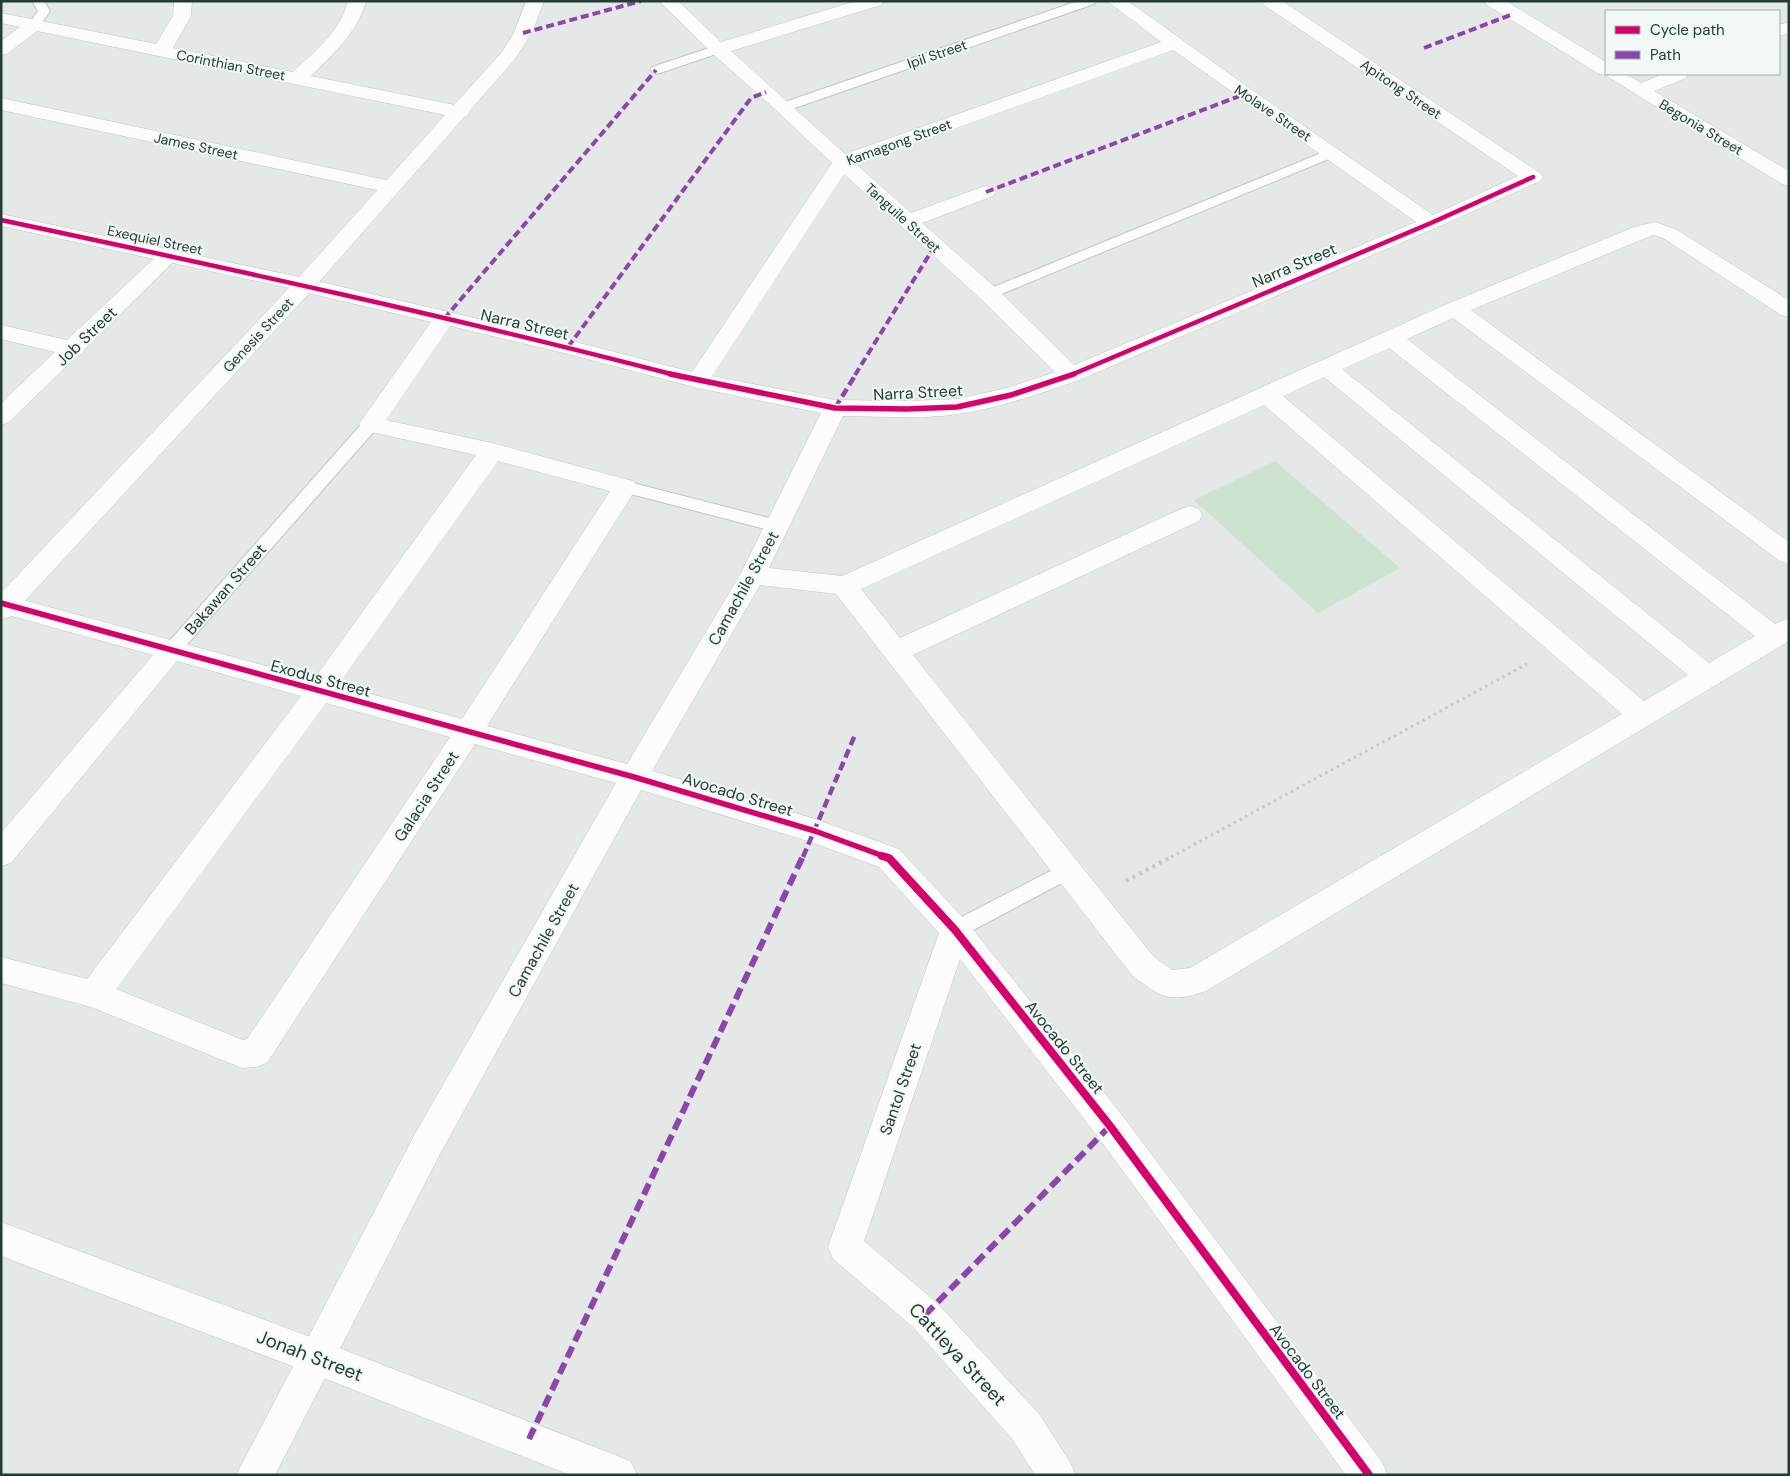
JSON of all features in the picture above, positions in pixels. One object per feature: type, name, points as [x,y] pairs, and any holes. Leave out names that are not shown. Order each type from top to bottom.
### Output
[{"type":"street","points":[[161,52],[182,16],[183,1]]},
{"type":"street","points":[[298,78],[344,30],[356,8],[357,1]]},
{"type":"street","name":"Genesis Street","points":[[3,606],[304,286],[460,112],[509,55],[523,33],[535,1]]},
{"type":"street","name":"Tanguile Street","points":[[668,1],[718,49],[784,106],[907,222],[989,294],[1071,375]]},
{"type":"street","points":[[718,49],[875,1]]},
{"type":"street","name":"Molave Street","points":[[1116,1],[1173,44],[1431,223]]},
{"type":"street","name":"Apitong Street","points":[[1270,1],[1533,177]]},
{"type":"street","points":[[1493,1],[1605,69]]},
{"type":"street","name":"Corinthian Street","points":[[1,18],[460,112]]},
{"type":"street","points":[[1,50],[35,24]]},
{"type":"street","name":"Kamagong Street","points":[[698,381],[842,162],[1173,44]]},
{"type":"street","name":"Begonia Street","points":[[1615,75],[1789,180]]},
{"type":"street","points":[[1640,90],[1677,75]]},
{"type":"street","name":"James Street","points":[[1,104],[391,187]]},
{"type":"street","name":"Narra Street","points":[[304,286],[444,320],[568,347],[698,381],[835,408],[906,409],[957,407],[1010,395],[1071,375],[1431,223],[1533,177]]},
{"type":"street","points":[[907,222],[986,192]]},
{"type":"street","name":"Exequiel Street","points":[[1,220],[169,255],[304,286]]},
{"type":"street","points":[[752,575],[844,586],[1455,309],[1641,231],[1655,228],[1670,234],[1789,310]]},
{"type":"street","name":"Job Street","points":[[1,417],[74,349],[169,255]]},
{"type":"street","points":[[1455,309],[1789,555]]},
{"type":"street","name":"Bakawan Street","points":[[370,424],[444,320]]},
{"type":"street","points":[[1,332],[74,349]]},
{"type":"street","points":[[844,586],[1142,965],[1167,984],[1195,981],[1643,716],[1781,632],[1391,338]]},
{"type":"street","points":[[1327,368],[1708,677]]},
{"type":"street","points":[[1268,395],[1643,716]]},
{"type":"street","name":"Camachile Street","points":[[255,1475],[428,1144],[634,777],[752,575],[835,408]]},
{"type":"street","points":[[370,424],[492,451],[625,487]]},
{"type":"street","points":[[1,970],[94,994],[153,918],[492,451]]},
{"type":"street","name":"Galacia Street","points":[[94,994],[242,1054],[256,1053],[468,732],[625,487]]},
{"type":"street","points":[[896,651],[1190,515]]},
{"type":"street","name":"Exodus Street","points":[[3,606],[634,777]]},
{"type":"street","name":"Bakawan Street","points":[[1,854],[171,651]]},
{"type":"street","name":"Avocado Street","points":[[634,777],[815,831],[889,858],[955,930],[1110,1126],[1368,1475]]},
{"type":"street","name":"Santol Street","points":[[845,1247],[955,930]]},
{"type":"street","name":"Jonah Street","points":[[1,1239],[316,1357],[618,1475]]},
{"type":"street","name":"Cattleya Street","points":[[845,1247],[925,1314],[1026,1427],[1057,1475]]},
{"type":"lane","points":[[35,24],[44,12],[38,1]]},
{"type":"lane","name":"Ipil Street","points":[[784,106],[1090,1]]},
{"type":"lane","points":[[656,70],[718,49]]},
{"type":"lane","points":[[989,294],[1331,152]]},
{"type":"lane","name":"Bakawan Street","points":[[171,651],[370,424]]},
{"type":"lane","points":[[625,487],[778,526]]},
{"type":"lane","points":[[955,930],[1068,870]]},
{"type":"path","points":[[1091,900],[1561,646]]},
{"type":"green space","points":[[1275,461],[1400,568],[1318,613],[1194,500]]},
{"type":"marked path","points":[[523,33],[641,1]]},
{"type":"marked path","points":[[1424,48],[1513,14]]},
{"type":"marked path","points":[[444,319],[656,70]]},
{"type":"marked path","points":[[568,347],[751,98],[766,92]]},
{"type":"marked path","points":[[986,192],[1245,94]]},
{"type":"marked path","points":[[835,408],[934,247]]},
{"type":"marked path","points":[[529,1439],[815,831],[855,735]]},
{"type":"marked path","points":[[925,1315],[1110,1126]]},
{"type":"cycle path","points":[[1,220],[304,285],[568,347],[698,381],[835,408],[907,409],[957,407],[1011,395],[1071,375],[1431,223],[1533,177]]},
{"type":"cycle path","points":[[1,603],[634,777],[815,831],[889,858],[955,930],[1110,1126],[1369,1475]]}]
